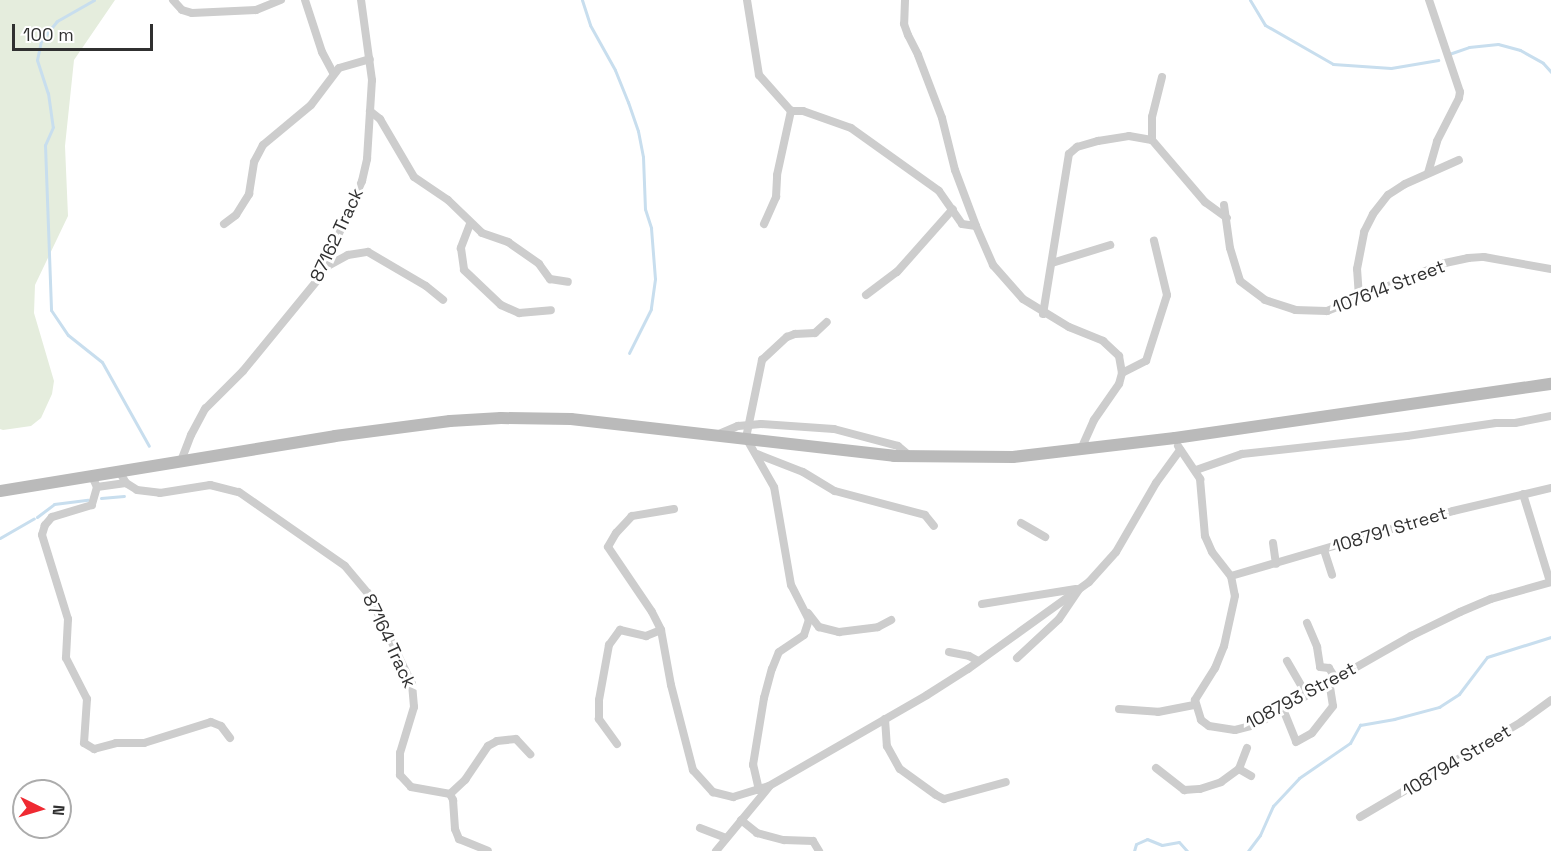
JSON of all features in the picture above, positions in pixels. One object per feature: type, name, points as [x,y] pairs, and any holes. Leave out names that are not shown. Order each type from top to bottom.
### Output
[{"type":"main road","points":[[0,490],[95,481],[119,471],[181,461],[408,426],[501,417],[571,418],[910,456],[1013,457],[1175,438],[1551,384]]},
{"type":"street","points":[[173,0],[182,10],[192,13],[256,10],[281,0]]},
{"type":"street","points":[[305,0],[322,52],[333,73]]},
{"type":"street","name":"87162 Track","points":[[181,461],[191,435],[205,409],[243,371],[309,292],[326,267],[338,231],[366,171],[370,111],[370,59],[361,0]]},
{"type":"street","points":[[747,0],[759,75],[791,111],[803,111],[851,128],[939,191],[962,224],[976,226]]},
{"type":"street","points":[[905,0],[904,24],[942,118],[955,170],[993,265],[1023,299],[1044,314],[1103,341],[1119,356],[1122,373],[1115,393],[1094,420],[1081,449]]},
{"type":"street","points":[[1428,173],[1437,141],[1460,92],[1429,0]]},
{"type":"street","points":[[224,224],[236,215],[249,194],[254,162],[263,145],[307,109],[333,73],[344,65],[370,59]]},
{"type":"street","points":[[1162,77],[1152,117],[1152,140],[1204,202],[1227,218]]},
{"type":"street","points":[[370,111],[382,122],[414,177],[448,200],[470,224],[486,236],[508,242],[539,264],[550,279],[568,282]]},
{"type":"street","points":[[764,224],[776,197],[777,175],[791,111]]},
{"type":"street","points":[[1044,314],[1067,161],[1071,151],[1098,141],[1129,136],[1152,140]]},
{"type":"street","points":[[1359,297],[1357,269],[1364,232],[1373,214],[1389,195],[1405,183],[1459,160]]},
{"type":"street","name":"107614 Street","points":[[1224,205],[1230,248],[1240,281],[1265,300],[1295,310],[1328,311],[1444,263],[1468,258],[1484,257],[1551,269]]},
{"type":"street","points":[[866,295],[897,272],[953,209]]},
{"type":"street","points":[[470,224],[461,248],[464,270],[508,309],[519,313],[551,310]]},
{"type":"street","points":[[1122,373],[1146,361],[1167,295],[1154,241]]},
{"type":"street","points":[[1052,263],[1110,245]]},
{"type":"street","points":[[326,267],[348,255],[368,252],[426,286],[443,300]]},
{"type":"street","points":[[759,790],[753,765],[764,698],[776,657],[804,635],[808,629],[809,620],[791,585],[774,487],[746,438],[748,424],[759,368],[765,356],[787,337],[795,334],[815,333],[827,322]]},
{"type":"street","points":[[1196,470],[1242,454],[1407,436],[1497,423],[1515,423],[1551,416]]},
{"type":"street","points":[[719,434],[748,424],[781,424],[842,430],[898,446],[910,456]]},
{"type":"street","points":[[1119,709],[1158,712],[1194,705],[1224,646],[1234,604],[1231,576],[1218,562],[1206,539],[1202,489],[1196,470],[1180,450],[1175,438]]},
{"type":"street","points":[[674,509],[632,516],[616,533],[608,547],[652,612],[661,630],[662,646],[687,752],[698,778],[722,796],[744,796],[769,786],[885,719],[978,661],[1097,574],[1116,552],[1156,483],[1180,450]]},
{"type":"street","points":[[757,454],[803,472],[835,491],[925,515],[934,526]]},
{"type":"street","points":[[119,471],[126,483]]},
{"type":"street","points":[[126,483],[95,481],[92,505],[52,517],[45,525],[42,535],[68,619],[66,658],[87,699],[84,743],[88,748],[96,749],[116,743],[144,743],[212,722],[219,724],[230,738]]},
{"type":"street","name":"87164 Track","points":[[126,483],[137,490],[160,493],[210,485],[239,492],[345,566],[368,593],[412,684],[414,707],[400,753],[400,775],[411,787],[450,794]]},
{"type":"street","name":"108791 Street","points":[[1231,576],[1453,510],[1551,488]]},
{"type":"street","name":"108793 Street","points":[[1194,705],[1205,724],[1228,729],[1255,724],[1460,612],[1491,598],[1551,582],[1523,494]]},
{"type":"street","points":[[1021,523],[1045,537]]},
{"type":"street","points":[[1273,543],[1276,564]]},
{"type":"street","points":[[1324,550],[1332,575]]},
{"type":"street","points":[[981,604],[1079,588]]},
{"type":"street","points":[[1017,658],[1059,619],[1079,588]]},
{"type":"street","points":[[805,611],[819,627],[839,632],[878,627],[891,620]]},
{"type":"street","points":[[1283,709],[1296,742],[1312,733],[1333,706],[1333,680],[1329,668],[1320,667],[1317,647],[1307,623]]},
{"type":"street","points":[[617,744],[599,719],[599,700],[609,645],[620,630],[646,636],[661,630]]},
{"type":"street","points":[[949,652],[969,656],[978,661]]},
{"type":"street","points":[[1287,661],[1307,695]]},
{"type":"street","name":"108794 Street","points":[[1360,817],[1521,722],[1551,700]]},
{"type":"street","points":[[885,719],[887,746],[900,769],[940,797],[944,799],[1006,782]]},
{"type":"street","points":[[488,851],[459,838],[455,829],[453,800],[450,794],[465,780],[488,746],[496,741],[516,739],[530,754]]},
{"type":"street","points":[[1156,768],[1184,790],[1200,789],[1221,782],[1239,769],[1247,748]]},
{"type":"street","points":[[1239,769],[1251,776]]},
{"type":"street","points":[[716,851],[769,786]]},
{"type":"street","points":[[741,820],[757,832],[784,840],[813,841],[817,844],[819,851]]},
{"type":"street","points":[[700,828],[726,838]]},
{"type":"green space","points":[[0,0],[115,0],[74,60],[65,146],[68,216],[35,285],[34,313],[54,381],[52,394],[41,418],[31,426],[3,430],[0,429]]},
{"type":"waterway","points":[[94,0],[57,21],[41,41],[37,60],[48,93],[53,127],[45,145],[51,310],[68,335],[102,362],[149,446]]},
{"type":"waterway","points":[[582,0],[590,25],[615,70],[628,102],[638,131],[643,157],[645,209],[651,228],[655,279],[651,309],[629,353]]},
{"type":"waterway","points":[[1250,0],[1265,25],[1333,64],[1391,68],[1438,60]]},
{"type":"waterway","points":[[1449,54],[1469,47],[1498,44],[1520,50],[1543,63],[1551,72]]},
{"type":"waterway","points":[[101,498],[124,496]]},
{"type":"waterway","points":[[37,517],[54,504],[88,500]]},
{"type":"waterway","points":[[0,538],[34,518]]},
{"type":"waterway","points":[[1248,851],[1260,835],[1273,806],[1299,778],[1350,743],[1360,725],[1439,707],[1459,694],[1487,657],[1551,637]]},
{"type":"waterway","points":[[1134,851],[1136,844],[1147,839],[1162,845],[1179,842],[1187,851]]}]
